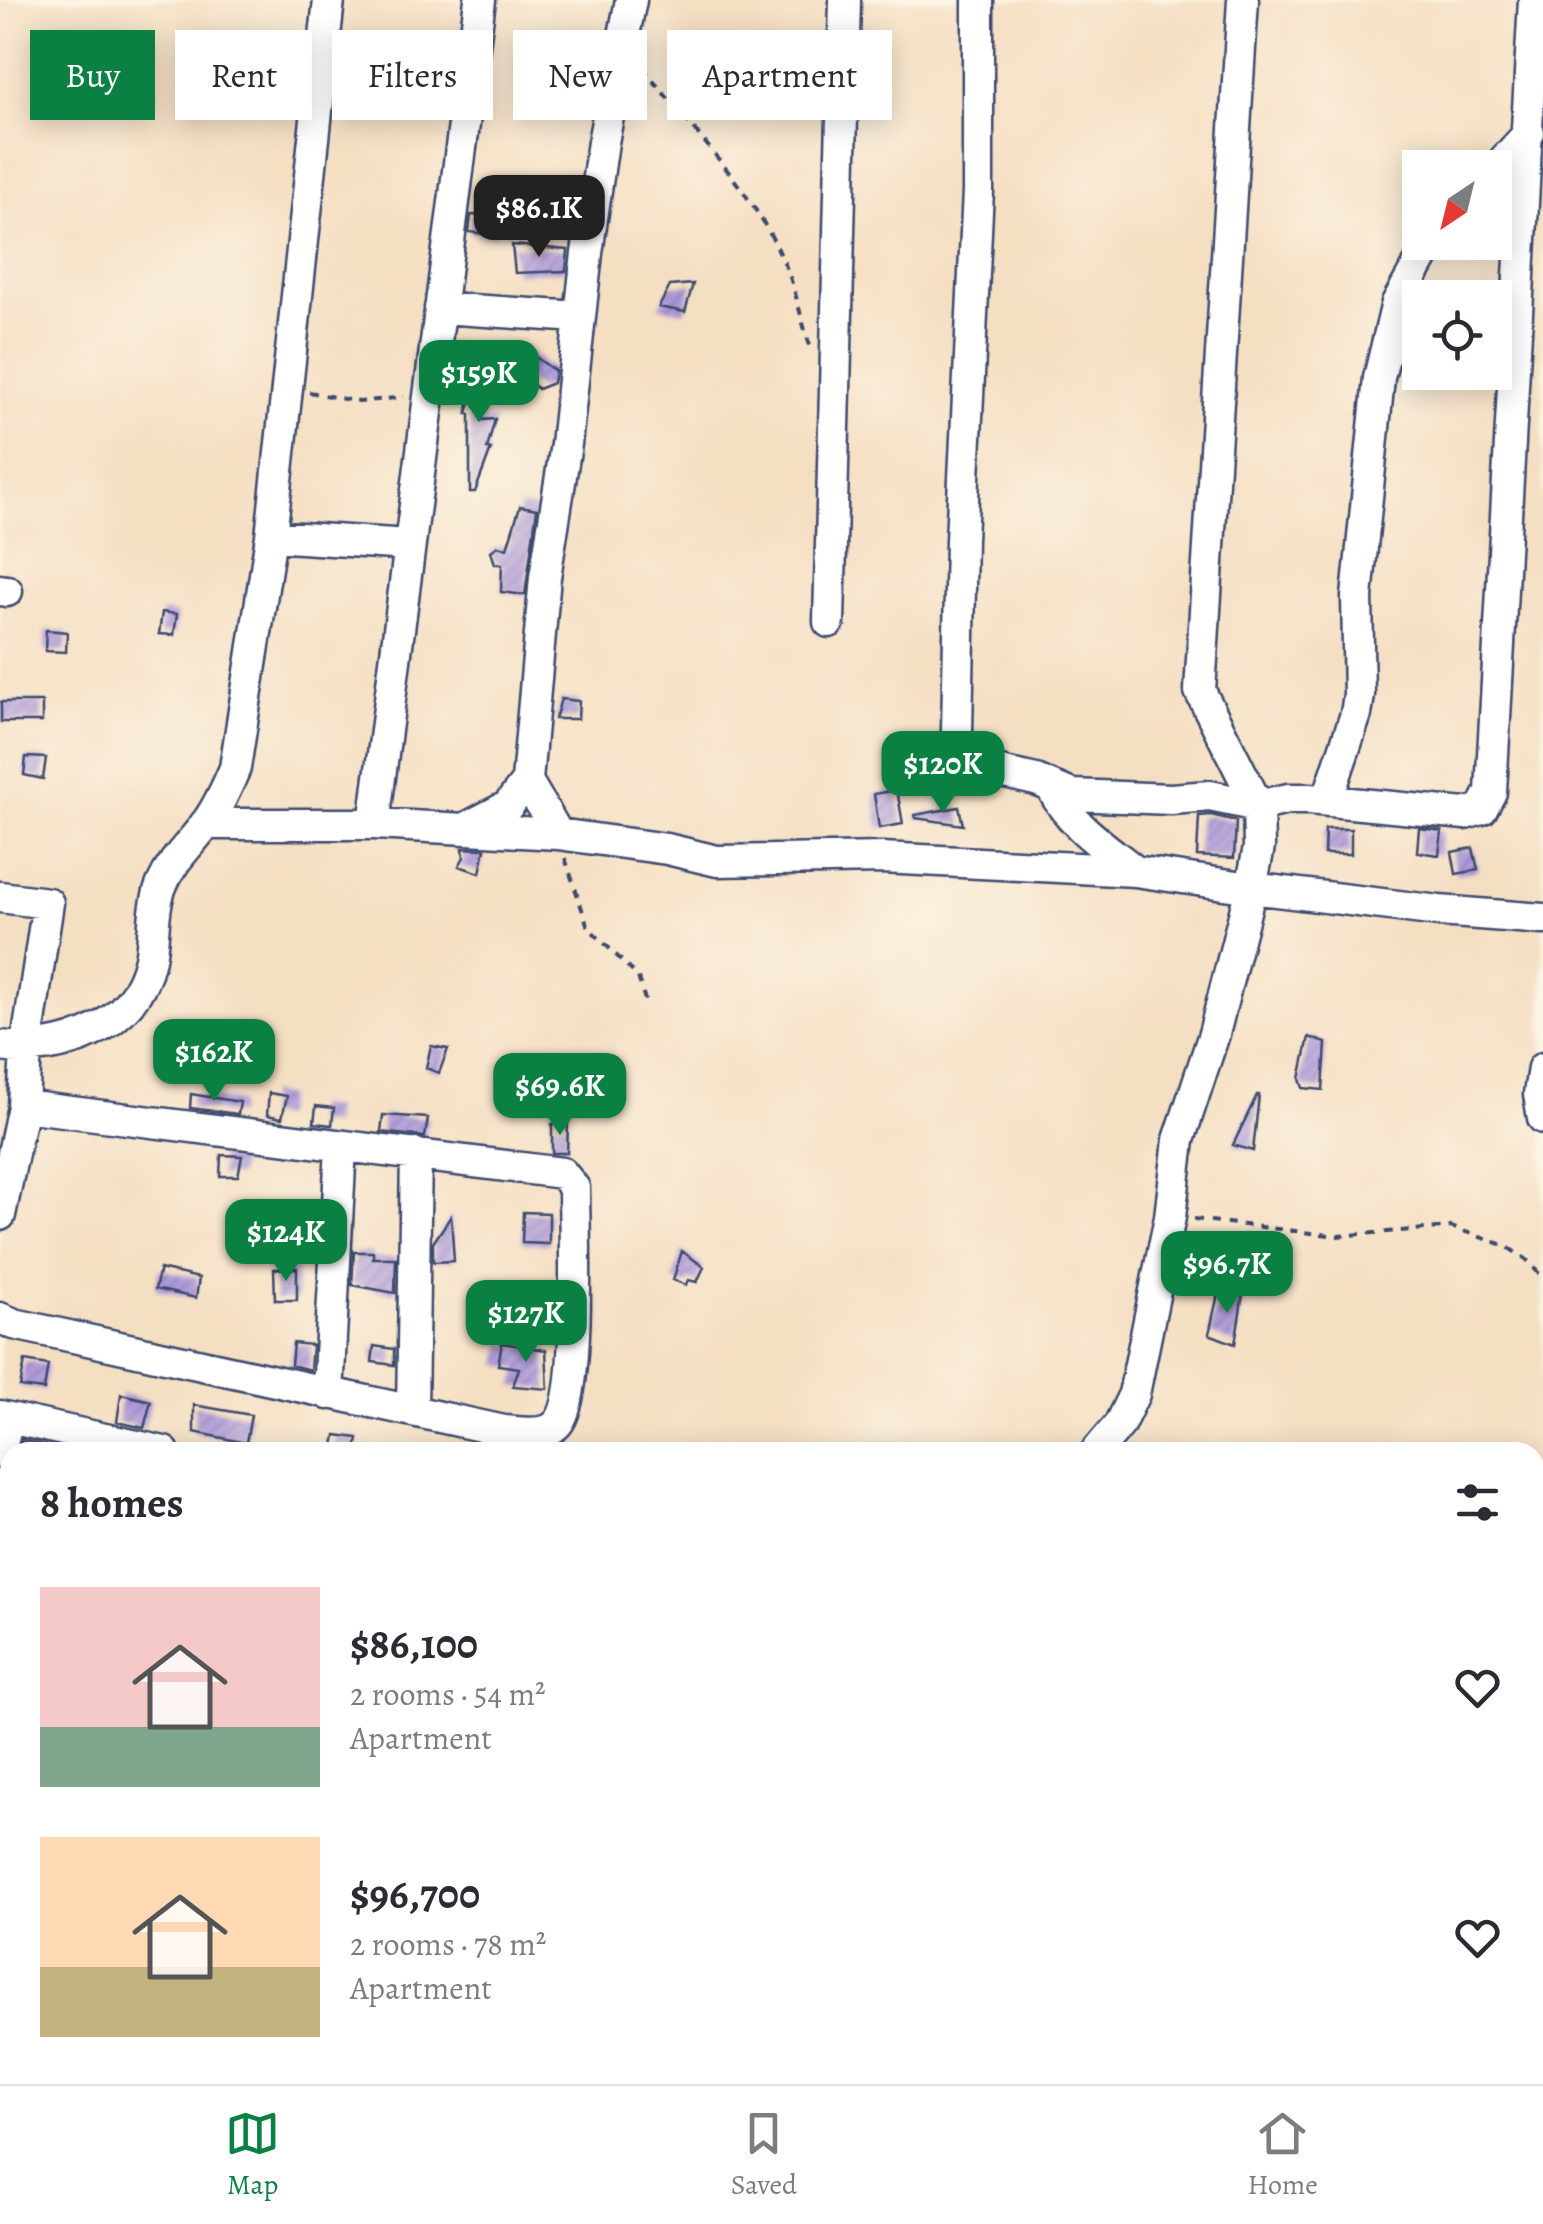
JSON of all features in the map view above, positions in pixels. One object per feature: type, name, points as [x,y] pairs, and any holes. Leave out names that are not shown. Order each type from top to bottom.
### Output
[{"type":"street","points":[[13,1048],[81,1039],[104,1026],[132,997],[150,960],[163,882],[224,796],[240,750],[271,536],[329,0]]},
{"type":"street","points":[[374,824],[480,0]]},
{"type":"street","points":[[626,30],[631,0]]},
{"type":"street","points":[[829,622],[845,0]]},
{"type":"street","points":[[978,0],[978,191],[962,540],[958,746],[966,761],[1095,798],[1210,796],[1258,806],[1288,799],[1464,814],[1482,809],[1488,802],[1534,0]]},
{"type":"street","points":[[1105,1442],[1119,1425],[1134,1394],[1170,1217],[1179,1140],[1214,1034],[1259,847],[1258,806],[1200,691],[1243,0]]},
{"type":"street","points":[[1512,152],[1536,123],[1543,98]]},
{"type":"street","points":[[558,834],[528,781],[546,578],[607,120]]},
{"type":"street","points":[[1327,801],[1360,694],[1357,597],[1379,378],[1397,303],[1421,260]]},
{"type":"street","points":[[440,308],[580,318]]},
{"type":"street","points":[[271,536],[409,546]]},
{"type":"street","points":[[464,829],[498,814],[528,781]]},
{"type":"street","points":[[1052,788],[1064,809],[1085,831],[1135,871]]},
{"type":"street","points":[[206,824],[374,824],[558,834],[653,846],[738,863],[882,858],[1135,871],[1251,888],[1543,919]]},
{"type":"street","points":[[0,897],[48,902],[13,1048],[23,1106],[1,1208]]},
{"type":"street","points":[[1543,1068],[1539,1094],[1543,1118]]},
{"type":"street","points":[[1,1321],[504,1430],[546,1431],[557,1424],[565,1412],[572,1374],[574,1188],[570,1180],[552,1170],[23,1106]]},
{"type":"street","points":[[328,1394],[341,1146]]},
{"type":"street","points":[[412,1411],[416,1154]]},
{"type":"street","points":[[4,1418],[117,1442]]},
{"type":"path","points":[[647,74],[740,188],[769,234],[787,269],[813,354],[834,380]]},
{"type":"path","points":[[287,383],[317,396],[343,400],[404,397],[428,402]]},
{"type":"path","points":[[558,834],[588,927],[638,978],[647,1007]]},
{"type":"path","points":[[1170,1217],[1337,1236],[1451,1228],[1504,1245],[1526,1259],[1543,1278]]},
{"type":"building","points":[[471,215],[503,217],[494,235],[469,232]]},
{"type":"building","points":[[512,245],[568,250],[566,271],[515,273]]},
{"type":"building","points":[[693,284],[685,312],[659,307],[670,286]]},
{"type":"building","points":[[527,351],[555,371],[553,383],[538,389],[515,368]]},
{"type":"building","points":[[478,364],[491,367],[492,378],[482,420],[495,419],[487,449],[491,449],[475,492],[470,492],[467,414]]},
{"type":"building","points":[[520,506],[537,509],[525,595],[501,592],[502,564],[495,564],[491,551],[498,546],[507,548]]},
{"type":"building","points":[[162,612],[177,614],[174,635],[159,634]]},
{"type":"building","points":[[46,630],[67,632],[66,652],[45,651]]},
{"type":"building","points":[[561,699],[579,701],[578,719],[555,719]]},
{"type":"building","points":[[1,702],[42,702],[42,722],[1,722]]},
{"type":"building","points":[[26,757],[46,758],[43,779],[24,775]]},
{"type":"building","points":[[897,790],[903,824],[879,828],[874,794]]},
{"type":"building","points":[[959,807],[963,825],[915,818],[915,815]]},
{"type":"building","points":[[1199,816],[1236,821],[1234,858],[1197,856]]},
{"type":"building","points":[[1419,828],[1442,831],[1439,855],[1417,852]]},
{"type":"building","points":[[1325,829],[1351,829],[1351,854],[1324,854]]},
{"type":"building","points":[[463,848],[485,849],[480,873],[459,866]]},
{"type":"building","points":[[1473,848],[1478,870],[1456,874],[1452,852]]},
{"type":"building","points":[[1309,1037],[1326,1043],[1323,1090],[1303,1088],[1300,1079]]},
{"type":"building","points":[[431,1046],[448,1049],[439,1073],[426,1068]]},
{"type":"building","points":[[269,1093],[287,1096],[282,1118],[267,1115]]},
{"type":"building","points":[[191,1094],[240,1102],[238,1114],[190,1108]]},
{"type":"building","points":[[1259,1095],[1253,1151],[1233,1145]]},
{"type":"building","points":[[316,1106],[334,1108],[332,1125],[314,1123]]},
{"type":"building","points":[[383,1115],[428,1118],[425,1137],[381,1132]]},
{"type":"building","points":[[552,1124],[568,1124],[567,1153],[552,1153]]},
{"type":"building","points":[[221,1155],[242,1156],[238,1176],[220,1176]]},
{"type":"building","points":[[523,1212],[549,1213],[549,1244],[522,1243]]},
{"type":"building","points":[[451,1216],[454,1261],[433,1262],[433,1243]]},
{"type":"building","points":[[682,1251],[704,1267],[697,1282],[688,1280],[686,1285],[673,1280]]},
{"type":"building","points":[[354,1252],[373,1252],[373,1258],[396,1258],[395,1293],[352,1285]]},
{"type":"building","points":[[297,1268],[297,1300],[275,1300],[274,1269]]},
{"type":"building","points":[[160,1269],[199,1278],[196,1298],[155,1289]]},
{"type":"building","points":[[1219,1290],[1243,1293],[1235,1344],[1209,1334]]},
{"type":"building","points":[[293,1343],[312,1345],[310,1370],[291,1365]]},
{"type":"building","points":[[502,1343],[546,1350],[548,1389],[513,1386],[519,1368],[498,1365]]},
{"type":"building","points":[[374,1346],[394,1349],[394,1365],[372,1362]]},
{"type":"building","points":[[25,1361],[48,1365],[44,1390],[20,1387]]},
{"type":"building","points":[[121,1394],[151,1401],[144,1428],[117,1422]]},
{"type":"building","points":[[194,1405],[251,1415],[246,1442],[194,1432]]},
{"type":"building","points":[[336,1435],[358,1438],[357,1442],[335,1442]]}]
